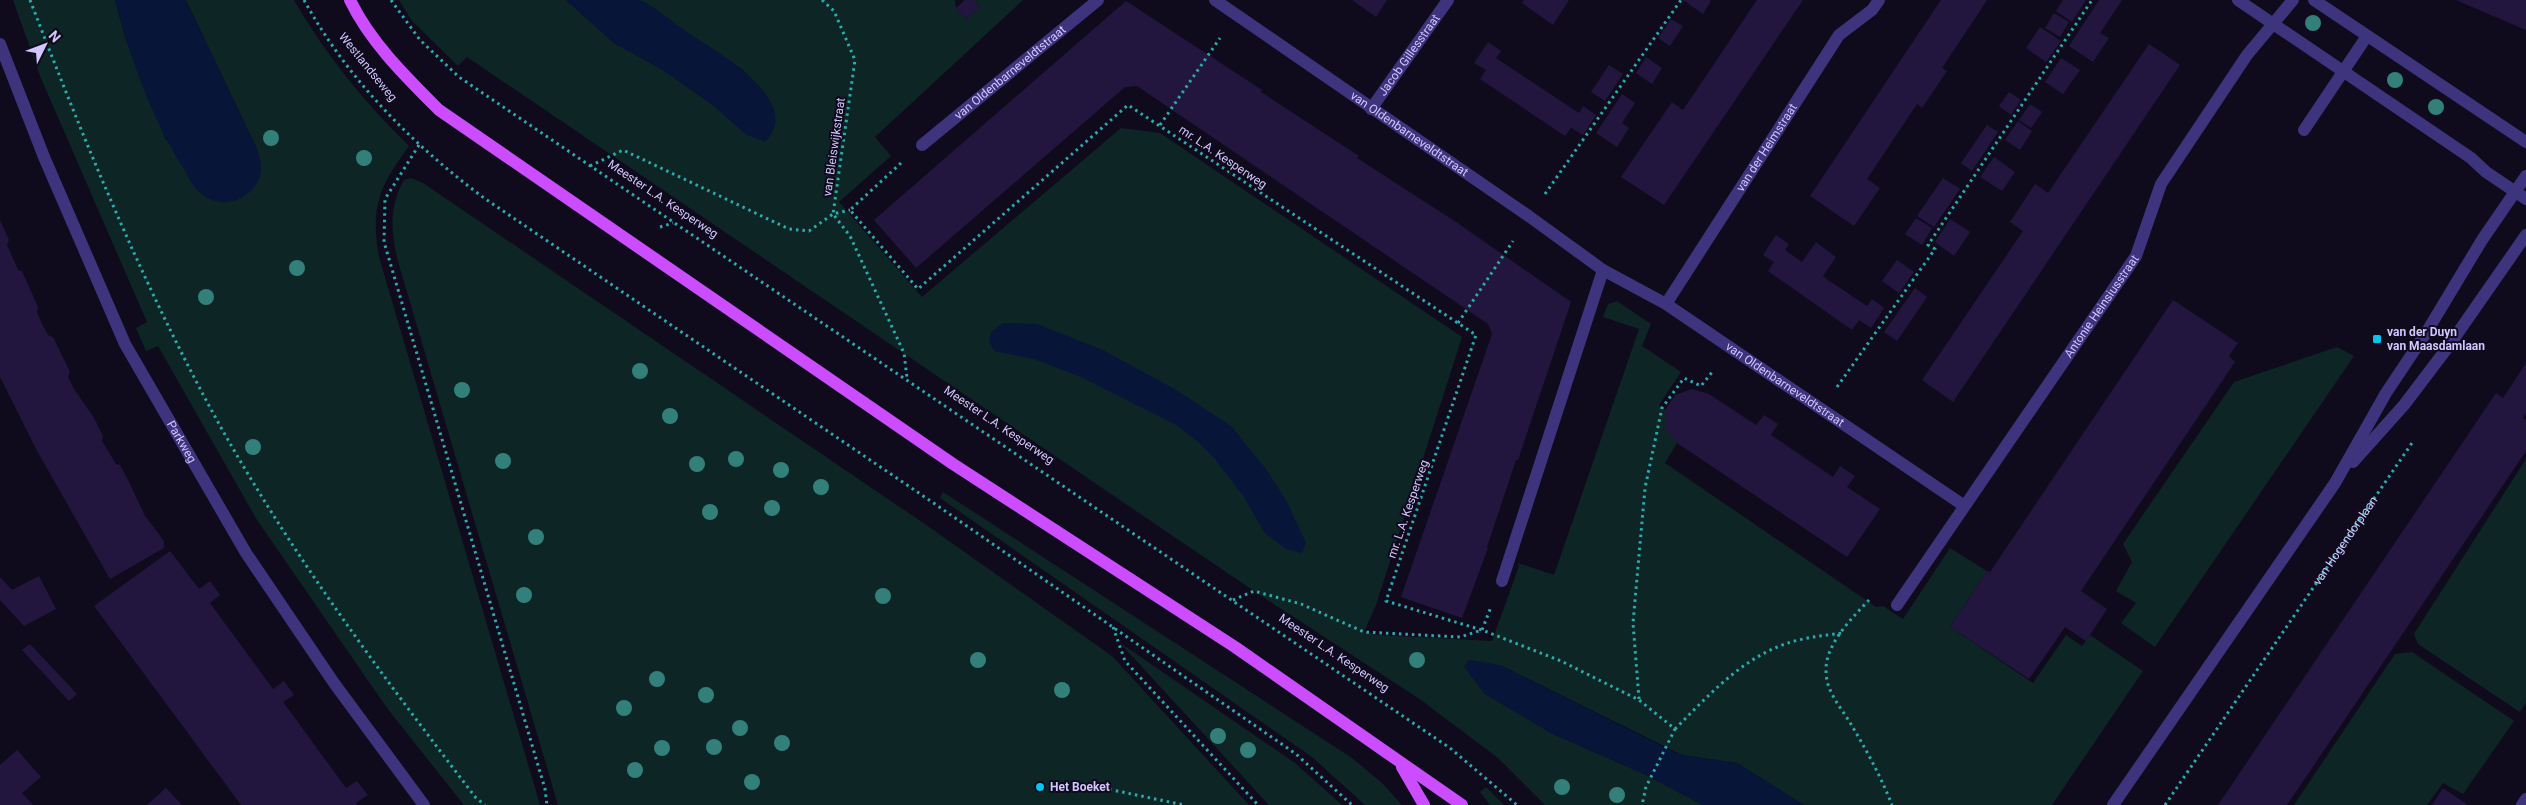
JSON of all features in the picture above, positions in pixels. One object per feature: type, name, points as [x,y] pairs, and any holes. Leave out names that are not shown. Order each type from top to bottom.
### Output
[{"type":"main road","name":"Westlandseweg","points":[[350,0],[356,13],[399,71],[439,110],[953,464],[1235,647],[1401,765]]},
{"type":"main road","points":[[1401,765],[1424,805]]},
{"type":"main road","points":[[1401,765],[1462,805]]},
{"type":"street","name":"van Oldenbarneveldtstraat","points":[[922,145],[1098,0]]},
{"type":"street","name":"van Oldenbarneveldtstraat","points":[[1215,0],[1371,109],[1530,216],[1603,270],[1666,304],[1963,505]]},
{"type":"street","name":"Jacob Gillesstraat","points":[[1371,109],[1448,0]]},
{"type":"street","name":"van der Heimstraat","points":[[1666,304],[1839,36],[1872,10],[1879,0]]},
{"type":"street","points":[[2238,0],[2471,158],[2486,172],[2521,196]]},
{"type":"street","name":"Antonie Heinsiusstraat","points":[[1897,605],[1963,505],[2136,256],[2161,184],[2247,55],[2293,0]]},
{"type":"street","points":[[2314,0],[2526,142]]},
{"type":"street","points":[[2304,130],[2367,36]]},
{"type":"street","name":"Parkweg","points":[[0,44],[44,157],[126,344],[246,553],[334,683],[424,805]]},
{"type":"street","points":[[2113,805],[2334,483],[2386,393],[2426,333],[2482,240],[2521,196],[2526,176]]},
{"type":"street","points":[[2334,483],[2404,406],[2448,347],[2526,235]]},
{"type":"street","points":[[1502,581],[1603,270]]},
{"type":"street","points":[[2522,805],[2526,799]]},
{"type":"path","points":[[30,0],[116,215],[201,390],[308,568],[383,677],[476,798],[485,805]]},
{"type":"path","name":"Westlandseweg","points":[[304,0],[339,56],[360,82],[419,145]]},
{"type":"path","name":"Meester L.A. Kesperweg","points":[[391,0],[420,40],[458,77],[908,379],[1450,748],[1517,805]]},
{"type":"path","name":"van Bleiswijkstraat","points":[[822,0],[834,12],[855,60],[833,214],[850,236],[904,353],[908,379]]},
{"type":"path","points":[[1458,323],[1530,216],[1681,0]]},
{"type":"path","points":[[1822,410],[1935,249],[1928,245],[2092,0]]},
{"type":"path","points":[[1160,125],[1236,14]]},
{"type":"path","name":"mr. L.A. Kesperweg","points":[[850,210],[918,289],[1128,104],[1458,323],[1476,335],[1386,601],[1482,630]]},
{"type":"path","points":[[547,805],[545,789],[384,242],[385,199],[419,145],[484,198],[1296,754],[1352,805]]},
{"type":"path","points":[[589,166],[623,150],[789,229],[809,231],[833,214],[850,210],[922,145]]},
{"type":"path","points":[[1640,700],[1633,624],[1645,488],[1662,408],[1684,378],[1701,386],[1731,348]]},
{"type":"path","name":"van Hogendorplaan","points":[[2165,805],[2419,434]]},
{"type":"path","points":[[1232,600],[1254,591],[1301,604],[1364,632],[1460,637],[1482,630],[1561,661],[1640,700],[1675,729]]},
{"type":"path","points":[[1892,805],[1875,766],[1830,692],[1826,670],[1830,652],[1842,633],[1870,600],[1897,605]]},
{"type":"path","points":[[1112,627],[1126,661],[1258,805]]},
{"type":"path","points":[[1642,805],[1646,787],[1667,740],[1675,729],[1713,690],[1742,666],[1772,649],[1802,639],[1842,633]]},
{"type":"path","points":[[1084,784],[1184,805]]},
{"type":"green space","points":[[13,0],[115,0],[126,40],[166,140],[261,163],[257,149],[186,0],[294,0],[346,77],[409,146],[384,185],[380,197],[376,223],[379,257],[540,805],[464,805],[387,708],[257,520],[158,346],[146,351],[136,328],[147,322],[40,76]]},
{"type":"green space","points":[[399,0],[566,0],[614,43],[663,70],[713,105],[747,135],[765,93],[743,70],[639,0],[955,0],[956,8],[966,19],[980,7],[974,0],[1023,0],[875,137],[891,156],[839,202],[922,297],[1121,128],[1160,133],[1462,337],[1376,605],[1364,632],[1379,635],[1492,641],[1519,566],[1518,563],[1554,575],[1639,329],[1603,317],[1608,304],[1617,301],[1651,324],[1642,346],[1681,372],[1659,405],[1665,410],[1677,443],[1665,463],[1876,607],[1883,606],[1903,619],[1950,548],[1987,571],[1950,627],[2033,683],[2066,635],[2082,646],[2090,635],[2143,671],[2052,805],[1804,805],[1737,763],[1682,755],[1500,665],[1464,666],[1485,694],[1553,734],[1644,774],[1703,805],[1545,805],[1498,758],[1421,700],[1254,591],[467,57],[458,66],[412,21]]},
{"type":"green space","points":[[411,178],[423,183],[932,529],[1112,656],[1249,805],[558,805],[397,258],[393,238],[394,209],[404,180]]},
{"type":"green space","points":[[2337,347],[2354,356],[2155,647],[2121,623],[2136,603],[2116,591],[2132,562],[2123,544],[2234,382]]},
{"type":"green space","points":[[2526,459],[2526,702],[2520,712],[2418,644],[2414,634]]},
{"type":"green space","points":[[943,492],[1352,758],[1382,783],[1402,805],[1365,805],[1312,757],[940,498]]},
{"type":"green space","points":[[1119,642],[1295,763],[1342,805],[1269,805]]},
{"type":"green space","points":[[2412,652],[2514,721],[2463,794],[2443,783],[2427,805],[2294,805],[2395,654]]},
{"type":"green space","points":[[1486,787],[1504,805],[1490,805],[1480,792]]},
{"type":"water","points":[[115,0],[186,0],[258,152],[261,171],[259,179],[248,194],[232,201],[215,201],[207,198],[194,186],[171,147],[142,86]]},
{"type":"water","points":[[566,0],[639,0],[656,9],[733,63],[751,78],[765,94],[774,110],[775,126],[765,142],[747,135],[713,105],[663,70],[614,43]]},
{"type":"water","points":[[1003,323],[1037,324],[1103,350],[1178,391],[1231,426],[1266,469],[1287,502],[1306,543],[1302,553],[1286,549],[1264,532],[1244,497],[1215,459],[1197,441],[1176,425],[1081,377],[1034,359],[994,351],[989,341],[991,332]]},
{"type":"water","points":[[1469,660],[1500,665],[1682,755],[1737,763],[1804,805],[1703,805],[1644,774],[1553,734],[1485,694],[1464,666]]},
{"type":"building","points":[[965,0],[974,0],[980,7],[966,19],[956,8]]},
{"type":"building","points":[[1352,0],[1387,0],[1376,17]]},
{"type":"building","points":[[1524,0],[1569,0],[1553,25],[1522,3]]},
{"type":"building","points":[[1683,0],[1709,0],[1711,1],[1703,14]]},
{"type":"building","points":[[1757,0],[1803,0],[1664,205],[1621,177],[1672,102],[1683,110]]},
{"type":"building","points":[[1941,0],[1987,0],[1942,68],[1947,71],[1922,108],[1917,104],[1867,179],[1880,188],[1854,226],[1810,196]]},
{"type":"building","points":[[2063,0],[2086,0],[2072,22],[2056,11]]},
{"type":"building","points":[[2099,0],[2122,0],[2100,33],[2109,38],[2093,62],[2069,46]]},
{"type":"building","points":[[2456,0],[2526,0],[2526,30]]},
{"type":"building","points":[[1126,1],[1262,90],[1261,92],[1359,156],[1357,158],[1456,222],[1571,302],[1518,460],[1516,460],[1488,548],[1462,618],[1401,597],[1492,334],[1488,324],[1137,86],[1125,87],[916,268],[874,220]]},
{"type":"building","points":[[2054,13],[2069,22],[2060,37],[2045,28]]},
{"type":"building","points":[[1671,19],[1683,26],[1670,46],[1658,38]]},
{"type":"building","points":[[2040,27],[2061,41],[2046,62],[2026,48]]},
{"type":"building","points":[[1488,42],[1501,51],[1496,58],[1579,113],[1583,106],[1596,115],[1583,135],[1571,128],[1565,136],[1480,79],[1486,70],[1474,63]]},
{"type":"building","points":[[2149,44],[2180,65],[1953,402],[1922,380],[2023,231],[2010,222],[2035,184],[2048,193]]},
{"type":"building","points":[[1646,57],[1662,68],[1652,84],[1636,73]]},
{"type":"building","points":[[2061,58],[2080,70],[2063,94],[2045,82]]},
{"type":"building","points":[[1609,65],[1623,74],[1605,101],[1591,92]]},
{"type":"building","points":[[2009,92],[2021,100],[2011,115],[1999,106]]},
{"type":"building","points":[[1622,94],[1635,103],[1622,123],[1629,128],[1617,147],[1596,133]]},
{"type":"building","points":[[2030,104],[2042,112],[2031,128],[2019,120]]},
{"type":"building","points":[[2018,121],[2032,131],[2020,150],[2005,140]]},
{"type":"building","points":[[1987,125],[1998,132],[1972,171],[1961,163]]},
{"type":"building","points":[[1994,157],[2015,172],[2002,191],[1980,177]]},
{"type":"building","points":[[1943,178],[1960,189],[1934,227],[1917,216]]},
{"type":"building","points":[[1916,218],[1932,228],[1922,245],[1905,234]]},
{"type":"building","points":[[1950,219],[1970,232],[1954,256],[1935,242]]},
{"type":"building","points":[[0,220],[9,240],[7,245],[18,270],[22,271],[38,307],[37,312],[42,324],[48,335],[53,337],[70,372],[68,377],[74,389],[94,418],[103,436],[102,441],[116,464],[120,465],[145,516],[164,541],[164,548],[110,579],[36,449],[0,377]]},
{"type":"building","points":[[1776,235],[1789,244],[1785,250],[1802,262],[1816,242],[1836,257],[1823,276],[1867,306],[1872,299],[1884,308],[1871,328],[1859,320],[1852,330],[1768,271],[1774,262],[1763,255]]},
{"type":"building","points":[[1897,260],[1914,272],[1899,293],[1882,281]]},
{"type":"building","points":[[1915,288],[1927,297],[1897,341],[1884,332]]},
{"type":"building","points":[[2173,300],[2238,343],[2229,356],[2235,362],[2081,591],[2107,609],[2086,641],[2065,627],[2029,679],[1950,627],[1987,571],[1990,572]]},
{"type":"building","points":[[2526,363],[2526,413],[2523,418],[2526,420],[2526,451],[2287,805],[2218,805],[2496,393],[2503,398]]},
{"type":"building","points":[[1692,389],[1709,394],[1756,425],[1764,415],[1778,424],[1771,435],[1833,477],[1840,466],[1855,476],[1847,487],[1880,509],[1847,557],[1677,443],[1665,428],[1665,410],[1675,395]]},
{"type":"building","points":[[170,551],[199,589],[210,581],[220,595],[210,603],[273,689],[284,681],[294,695],[283,702],[346,788],[357,781],[368,795],[356,803],[358,805],[241,805],[94,606]]},
{"type":"building","points":[[39,576],[56,609],[24,626],[0,600],[0,577],[12,590]]},
{"type":"building","points":[[30,644],[77,694],[69,701],[22,650]]},
{"type":"building","points":[[17,750],[41,777],[22,793],[33,805],[0,805],[0,765]]},
{"type":"building","points":[[166,788],[182,805],[147,805]]},
{"type":"building","points":[[2443,788],[2468,805],[2432,805]]},
{"type":"place","name":"van der Duyn van Maasdamlaan","points":[[2377,339]]},
{"type":"place","name":"Het Boeket","points":[[1040,787]]}]
